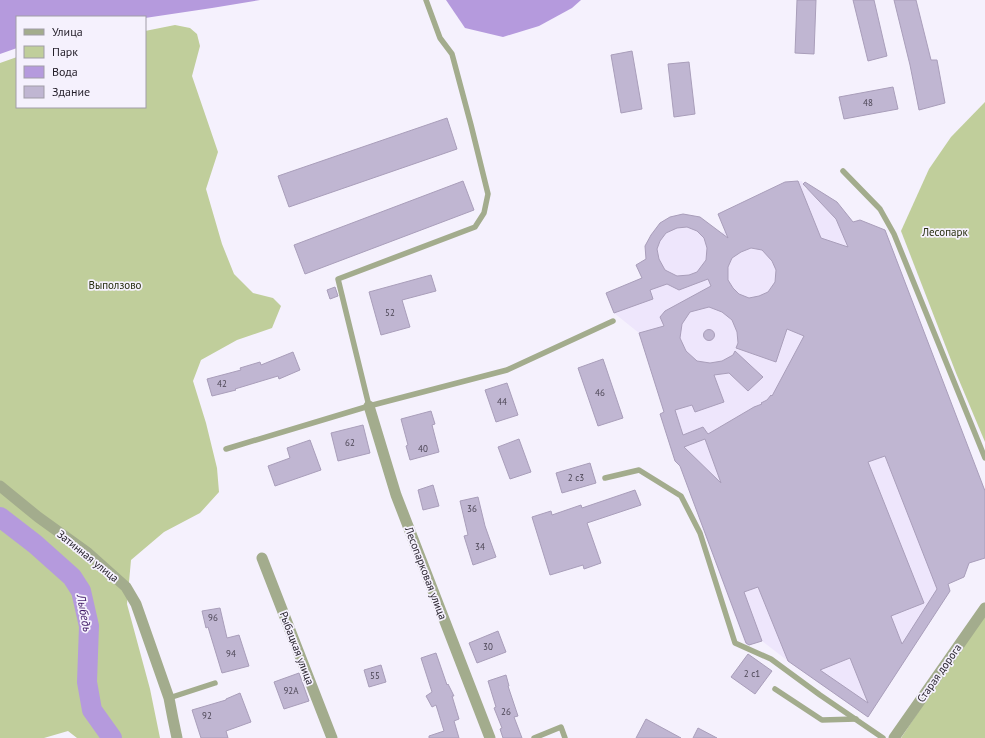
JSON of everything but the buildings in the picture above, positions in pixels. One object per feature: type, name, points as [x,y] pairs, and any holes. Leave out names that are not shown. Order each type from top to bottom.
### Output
[{"type":"street","name":"Лесопарковая улица","points":[[369,406],[396,495],[490,738]]},
{"type":"street","name":"Затинная улица","points":[[0,486],[38,517],[88,553],[126,587],[136,604],[169,698],[177,738]]},
{"type":"street","name":"Рыбацкая улица","points":[[262,558],[332,738]]},
{"type":"street","name":"Старая дорога","points":[[894,738],[985,608]]},
{"type":"lane","points":[[369,406],[338,279],[475,227],[484,213],[488,194],[452,54],[440,38],[426,0]]},
{"type":"lane","points":[[843,171],[880,209],[894,234],[985,458]]},
{"type":"lane","points":[[226,449],[369,406],[507,370],[614,321]]},
{"type":"lane","points":[[605,478],[639,470],[681,496],[700,533],[735,643],[771,659],[883,738]]},
{"type":"lane","points":[[169,698],[215,683]]},
{"type":"lane","points":[[775,689],[822,720],[856,719]]},
{"type":"lane","points":[[534,738],[561,727],[565,738]]},
{"type":"shaded area","points":[[802,181],[805,189],[820,191],[837,202],[853,222],[860,220],[885,230],[985,491],[985,558],[970,563],[964,577],[948,584],[950,591],[868,717],[762,641],[746,646],[680,466],[675,461],[660,414],[664,412],[639,333],[614,313],[606,293],[642,278],[636,265],[646,259],[651,235],[660,223],[670,217],[683,214],[700,217],[718,235],[725,231],[718,214],[785,182]]},
{"type":"green space","name":"Выползово","points":[[175,25],[190,28],[197,34],[200,46],[192,76],[218,152],[206,189],[222,244],[234,274],[253,293],[273,298],[281,306],[272,328],[237,340],[201,360],[193,381],[206,423],[217,468],[219,492],[200,513],[164,532],[131,560],[127,604],[150,689],[160,738],[77,738],[68,731],[44,738],[0,738],[0,63],[16,57],[16,108],[146,108],[146,31]]},
{"type":"green space","name":"Лесопарк","points":[[985,102],[985,442],[956,373],[901,231],[929,169],[951,137]]},
{"type":"green space","points":[[985,611],[985,738],[901,738]]},
{"type":"water","points":[[0,0],[260,0],[146,18],[146,16],[16,16],[16,48],[0,54]]},
{"type":"water","points":[[446,0],[581,0],[572,8],[539,26],[503,37],[465,28]]},
{"type":"waterway","name":"Лыбедь","points":[[0,517],[35,544],[72,577],[81,591],[89,626],[87,682],[92,710],[112,738]]}]
